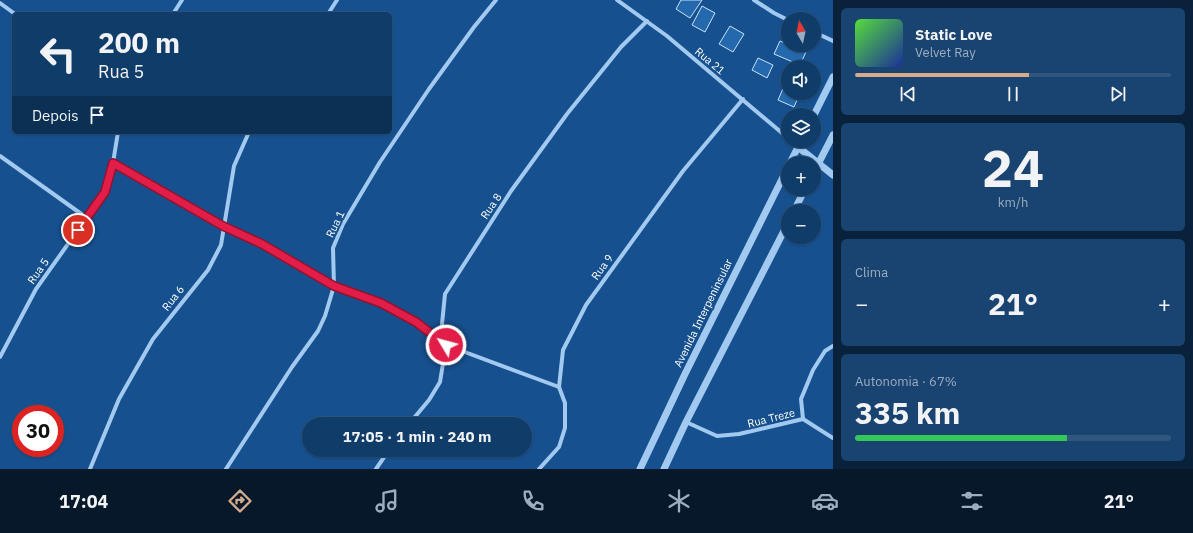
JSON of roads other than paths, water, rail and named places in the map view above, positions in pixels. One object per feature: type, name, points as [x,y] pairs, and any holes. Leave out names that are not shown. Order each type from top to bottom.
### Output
[{"type":"street","points":[[174,12],[182,0]]},
{"type":"street","points":[[329,12],[337,0]]},
{"type":"street","name":"Rua 1","points":[[226,469],[292,367],[318,331],[325,316],[334,286],[333,248],[343,224],[380,162],[429,89],[474,27],[496,0]]},
{"type":"street","name":"Rua 21","points":[[617,0],[668,36],[702,67],[743,99],[781,132]]},
{"type":"street","points":[[754,0],[781,16]]},
{"type":"street","points":[[0,3],[12,12]]},
{"type":"street","name":"Rua 8","points":[[415,417],[429,400],[440,382],[446,345],[442,324],[445,294],[512,191],[567,114],[621,47],[647,21]]},
{"type":"street","points":[[821,35],[833,41]]},
{"type":"street","points":[[818,108],[833,77]]},
{"type":"street","name":"Rua 9","points":[[539,469],[559,447],[565,428],[565,403],[559,387],[563,350],[586,304],[683,171],[743,99]]},
{"type":"street","name":"Rua 5","points":[[0,356],[36,289],[105,192],[113,163],[118,134]]},
{"type":"street","name":"Rua 6","points":[[90,469],[119,399],[153,339],[208,270],[221,245],[234,166],[248,134]]},
{"type":"street","points":[[821,158],[833,135]]},
{"type":"street","points":[[804,148],[811,156]]},
{"type":"street","points":[[0,156],[87,218]]},
{"type":"street","points":[[113,163],[223,226],[262,244],[334,286],[381,303],[416,322],[446,345],[559,387]]},
{"type":"street","points":[[821,166],[833,175]]},
{"type":"street","name":"Avenida Interpeninsular","points":[[640,469],[685,374],[781,181]]},
{"type":"street","points":[[664,469],[686,422],[781,237]]},
{"type":"street","name":"Rua Treze","points":[[686,422],[716,436],[739,434],[803,419],[801,399],[813,370],[825,351],[833,346]]},
{"type":"street","points":[[803,419],[833,438]]},
{"type":"street","points":[[376,469],[384,457]]}]
